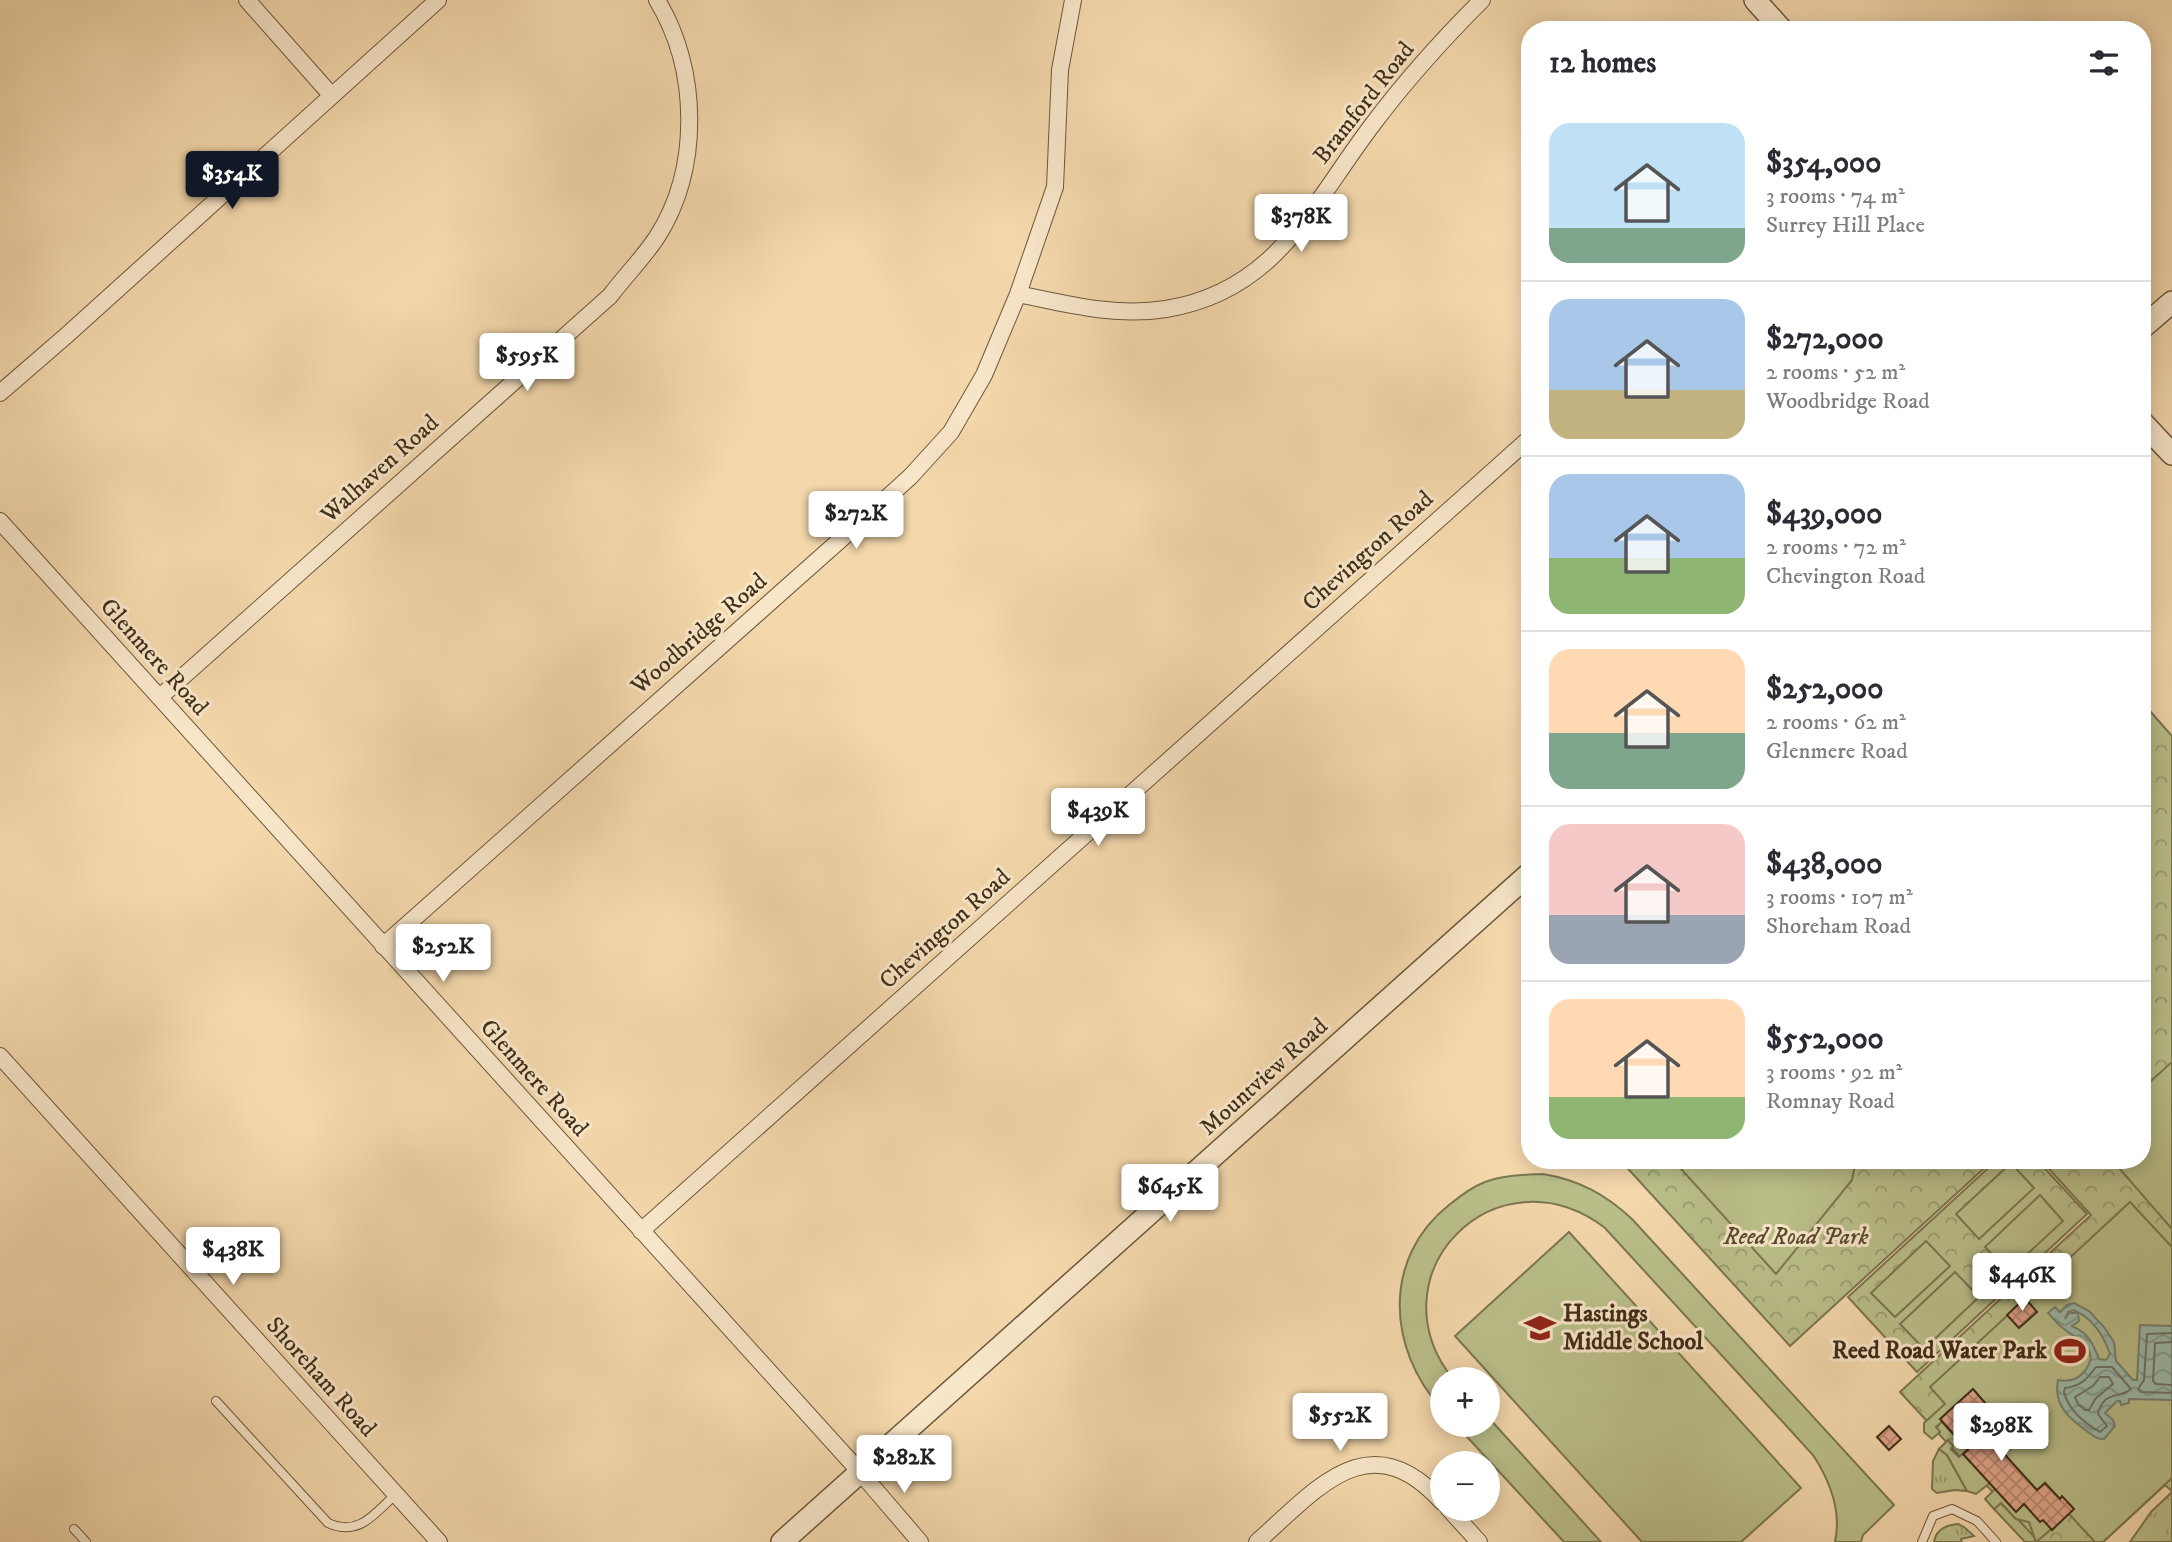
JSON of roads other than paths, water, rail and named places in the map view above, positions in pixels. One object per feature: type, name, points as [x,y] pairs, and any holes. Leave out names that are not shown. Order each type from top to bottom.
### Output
[{"type":"street","points":[[247,0],[332,96]]},
{"type":"street","points":[[0,393],[438,0]]},
{"type":"street","name":"Walhaven Road","points":[[160,697],[610,296],[657,236],[679,190],[687,152],[689,116],[686,83],[677,43],[657,0]]},
{"type":"street","name":"Woodbridge Road","points":[[383,946],[911,476],[951,432],[984,375],[1018,295],[1055,187],[1060,70],[1073,0]]},
{"type":"street","name":"Bramford Road","points":[[1018,295],[1099,311],[1165,309],[1198,302],[1252,274],[1273,258],[1302,224],[1339,170],[1410,77],[1482,0]]},
{"type":"street","points":[[1755,0],[1774,21]]},
{"type":"street","points":[[2151,320],[2172,302]]},
{"type":"street","points":[[2151,432],[2172,454]]},
{"type":"street","name":"Chevington Road","points":[[641,1231],[1521,446]]},
{"type":"street","name":"Glenmere Road","points":[[0,521],[860,1472],[920,1542]]},
{"type":"street","name":"Mountview Road","points":[[782,1542],[1521,881]]},
{"type":"street","name":"Shoreham Road","points":[[0,1056],[439,1542]]},
{"type":"street","points":[[1257,1542],[1332,1478],[1354,1467],[1377,1465],[1404,1470],[1430,1489]]},
{"type":"street","points":[[1460,1521],[1479,1542]]},
{"type":"lane","points":[[216,1401],[328,1523],[341,1529],[356,1527],[396,1494]]},
{"type":"lane","points":[[1922,1542],[1933,1516],[1952,1509],[1977,1521],[1996,1542]]},
{"type":"lane","points":[[74,1529],[86,1542]]},
{"type":"water","points":[[2074,1303],[2089,1311],[2104,1327],[2114,1342],[2116,1361],[2133,1380],[2137,1380],[2140,1325],[2172,1326],[2172,1400],[2129,1399],[2129,1403],[2121,1405],[2120,1401],[2117,1401],[2105,1413],[2115,1426],[2104,1439],[2099,1439],[2075,1422],[2064,1411],[2058,1397],[2058,1380],[2078,1377],[2084,1372],[2091,1357],[2086,1346],[2048,1313],[2055,1307],[2060,1312],[2067,1305]],"holes":[[[2073,1310],[2080,1313],[2091,1322],[2104,1341],[2110,1354],[2106,1360],[2099,1359],[2089,1339],[2072,1326],[2079,1321],[2078,1313],[2069,1313],[2065,1319],[2068,1312]]]},
{"type":"place","name":"Hastings Middle School","points":[[1540,1328]]},
{"type":"place","name":"Reed Road Water Park","points":[[2070,1351]]},
{"type":"park label","name":"Reed Road Park","points":[[1796,1237]]}]
